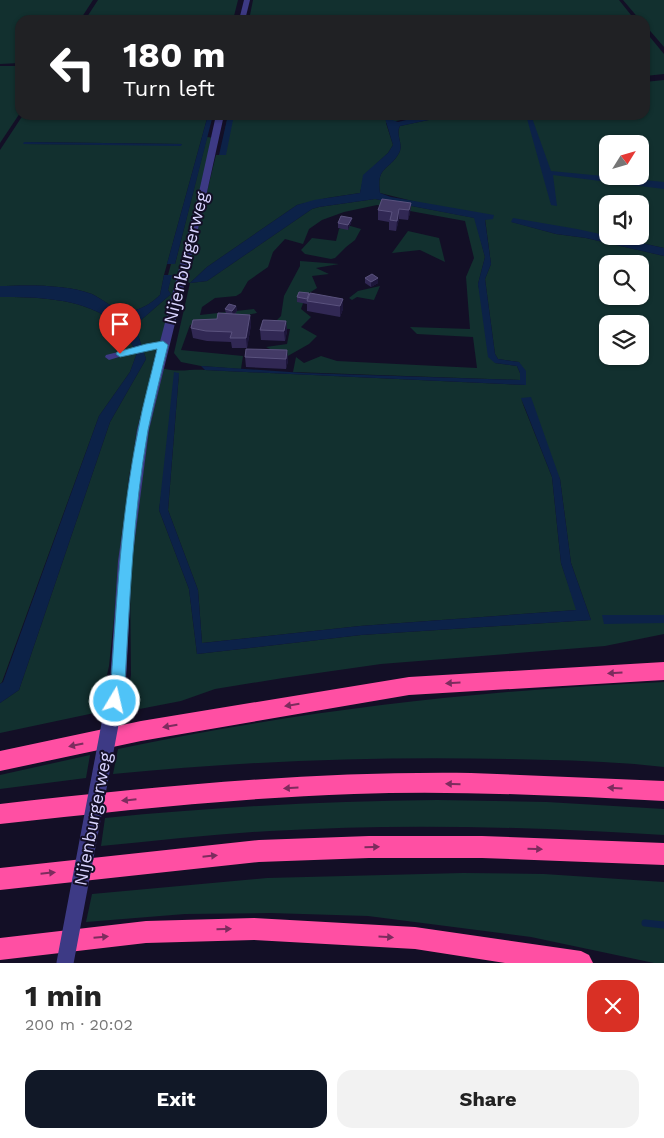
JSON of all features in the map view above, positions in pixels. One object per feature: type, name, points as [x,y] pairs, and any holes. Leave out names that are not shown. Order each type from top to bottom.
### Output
[{"type":"highway","points":[[0,761],[141,731],[409,686],[664,671]]},
{"type":"highway","points":[[0,814],[168,795],[355,784],[408,783],[553,786],[664,791]]},
{"type":"highway","points":[[0,879],[259,851],[369,847],[482,847],[664,854]]},
{"type":"highway","points":[[0,949],[146,932],[254,929],[415,938],[581,963]]},
{"type":"street","points":[[243,15],[247,0]]},
{"type":"street","name":"Nijenburgerweg","points":[[65,963],[118,682],[125,561],[143,430],[203,192],[219,120]]},
{"type":"lane","points":[[109,357],[146,347],[163,345]]},
{"type":"green space","points":[[0,0],[93,0],[83,15],[15,15],[15,63],[0,64]]},
{"type":"green space","points":[[98,0],[238,0],[234,15],[88,15]]},
{"type":"green space","points":[[253,0],[619,0],[631,15],[250,15]]},
{"type":"green space","points":[[623,0],[664,0],[664,47],[650,31],[650,15],[636,15]]},
{"type":"green space","points":[[650,37],[664,54],[664,74],[650,75]]},
{"type":"green space","points":[[0,66],[15,66],[15,120],[0,143]]},
{"type":"green space","points":[[664,80],[664,248],[649,245],[649,195],[599,195],[599,235],[513,219],[512,222],[556,234],[599,241],[599,245],[616,245],[664,256],[664,634],[605,646],[381,664],[283,678],[215,689],[181,701],[124,712],[131,675],[130,582],[134,537],[151,415],[162,368],[178,371],[205,370],[526,385],[519,362],[498,359],[495,354],[485,279],[491,264],[485,219],[380,193],[379,184],[382,173],[395,159],[400,150],[400,126],[428,120],[650,120],[650,81]],"holes":[[[179,373],[168,510],[198,590],[202,643],[360,626],[577,610],[561,563],[552,477],[521,399],[560,479],[571,563],[591,620],[361,635],[197,654],[189,589],[159,510]]]},
{"type":"green space","points":[[20,120],[207,120],[160,295],[153,301],[135,310],[126,311],[112,306],[92,294],[70,288],[34,285],[0,286],[0,150]],"holes":[[[25,142],[182,145],[24,144]]]},
{"type":"green space","points":[[227,120],[401,120],[386,123],[393,145],[388,153],[364,175],[360,193],[297,205],[207,267],[190,283],[185,281],[216,155],[220,155]]},
{"type":"green space","points":[[207,137],[215,138],[160,345],[156,350],[129,476],[109,666],[99,712],[0,733],[0,703],[19,690],[110,422],[146,359],[137,332],[141,320],[171,294],[168,290],[171,275],[168,275],[171,264],[175,264]]},
{"type":"green space","points":[[375,199],[475,218],[485,257],[478,284],[495,363],[517,366],[520,380],[293,372],[296,357],[304,363],[321,356],[337,361],[477,368],[473,337],[417,334],[410,327],[470,329],[466,277],[474,258],[465,221],[377,205],[344,212],[322,220],[309,229],[303,244],[285,239],[273,252],[268,267],[248,281],[241,293],[236,296],[215,298],[202,307],[200,315],[254,309],[257,313],[190,325],[181,350],[243,356],[241,369],[201,366],[181,362],[174,353],[190,283],[207,281],[312,209],[319,207]]},
{"type":"green space","points":[[347,225],[361,229],[355,240],[335,258],[331,259],[305,254],[301,250],[312,238],[336,241],[339,229]]},
{"type":"green space","points":[[408,231],[439,238],[445,262],[420,250],[392,253]]},
{"type":"green space","points":[[300,261],[339,264],[316,268],[329,274],[312,276],[317,288],[306,295],[301,309],[311,317],[301,327],[317,336],[309,344],[286,357],[266,347],[287,344],[290,329],[269,328],[281,316],[284,296],[300,266]]},
{"type":"green space","points":[[380,286],[374,300],[357,297],[352,300],[349,298],[358,291]]},
{"type":"green space","points":[[0,297],[57,300],[98,312],[118,326],[137,353],[130,372],[99,416],[0,684]]},
{"type":"green space","points":[[664,682],[664,767],[567,760],[410,758],[311,760],[113,774],[118,749],[253,724],[321,713],[458,697]]},
{"type":"green space","points":[[90,755],[86,778],[0,789],[0,775]]},
{"type":"green space","points":[[437,800],[547,802],[664,809],[664,835],[517,828],[369,827],[249,832],[101,846],[105,818],[271,805]]},
{"type":"green space","points":[[463,873],[544,874],[664,882],[664,963],[654,963],[531,937],[368,916],[270,913],[185,914],[86,922],[92,894],[267,878]]},
{"type":"water","points":[[207,120],[212,120],[175,264],[167,264]]},
{"type":"water","points":[[227,120],[233,120],[226,155],[219,155]]},
{"type":"water","points":[[386,120],[398,122],[428,120],[400,126],[398,133],[400,150],[395,159],[382,173],[379,184],[380,193],[391,197],[494,215],[493,219],[485,220],[491,264],[485,279],[495,354],[498,359],[519,362],[526,371],[526,385],[205,370],[201,366],[304,373],[520,380],[517,366],[495,363],[488,357],[478,284],[485,257],[474,218],[375,199],[319,207],[312,209],[207,281],[190,283],[207,267],[297,205],[314,200],[360,193],[363,175],[388,153],[393,145]]},
{"type":"water","points":[[527,120],[533,120],[551,171],[599,176],[599,181],[553,175],[557,206],[551,205]]},
{"type":"water","points":[[24,142],[182,144],[181,146],[23,144]]},
{"type":"water","points":[[649,181],[664,182],[664,189],[632,185],[649,185]]},
{"type":"water","points":[[513,218],[577,229],[599,234],[599,241],[556,234],[511,222]]},
{"type":"water","points":[[616,245],[649,245],[664,248],[664,256]]},
{"type":"water","points":[[164,275],[172,275],[168,290],[171,294],[141,320],[137,332],[146,359],[110,422],[19,690],[0,703],[0,684],[3,682],[99,416],[130,372],[137,353],[129,339],[118,326],[98,312],[57,300],[0,297],[0,286],[34,285],[70,288],[92,294],[117,309],[131,311],[144,306],[160,295]]},
{"type":"water","points":[[174,372],[179,373],[168,510],[198,590],[202,643],[360,626],[576,610],[561,563],[552,477],[521,398],[531,397],[560,479],[571,563],[591,620],[361,635],[197,654],[189,589],[159,510]]},
{"type":"water","points":[[602,615],[664,615],[664,623],[604,624]]},
{"type":"building","points":[[382,199],[411,203],[409,210],[399,209],[397,221],[390,220],[392,212],[378,210]]},
{"type":"building","points":[[341,216],[352,218],[348,225],[338,223]]},
{"type":"building","points":[[372,274],[378,278],[371,282],[365,278]]},
{"type":"building","points":[[299,292],[309,293],[307,299],[297,297]]},
{"type":"building","points":[[310,293],[343,299],[340,306],[307,301]]},
{"type":"building","points":[[229,304],[236,306],[232,311],[225,309]]},
{"type":"building","points":[[218,313],[250,315],[246,338],[230,338],[232,332],[206,331],[191,328],[193,320],[217,319]]},
{"type":"building","points":[[263,320],[286,321],[284,331],[260,330]]},
{"type":"building","points":[[246,349],[287,350],[286,359],[245,357]]},
{"type":"waterway","points":[[645,923],[664,925]]},
{"type":"route","points":[[115,701],[118,682],[125,561],[130,519],[143,430],[163,345],[146,347],[120,354]]}]
